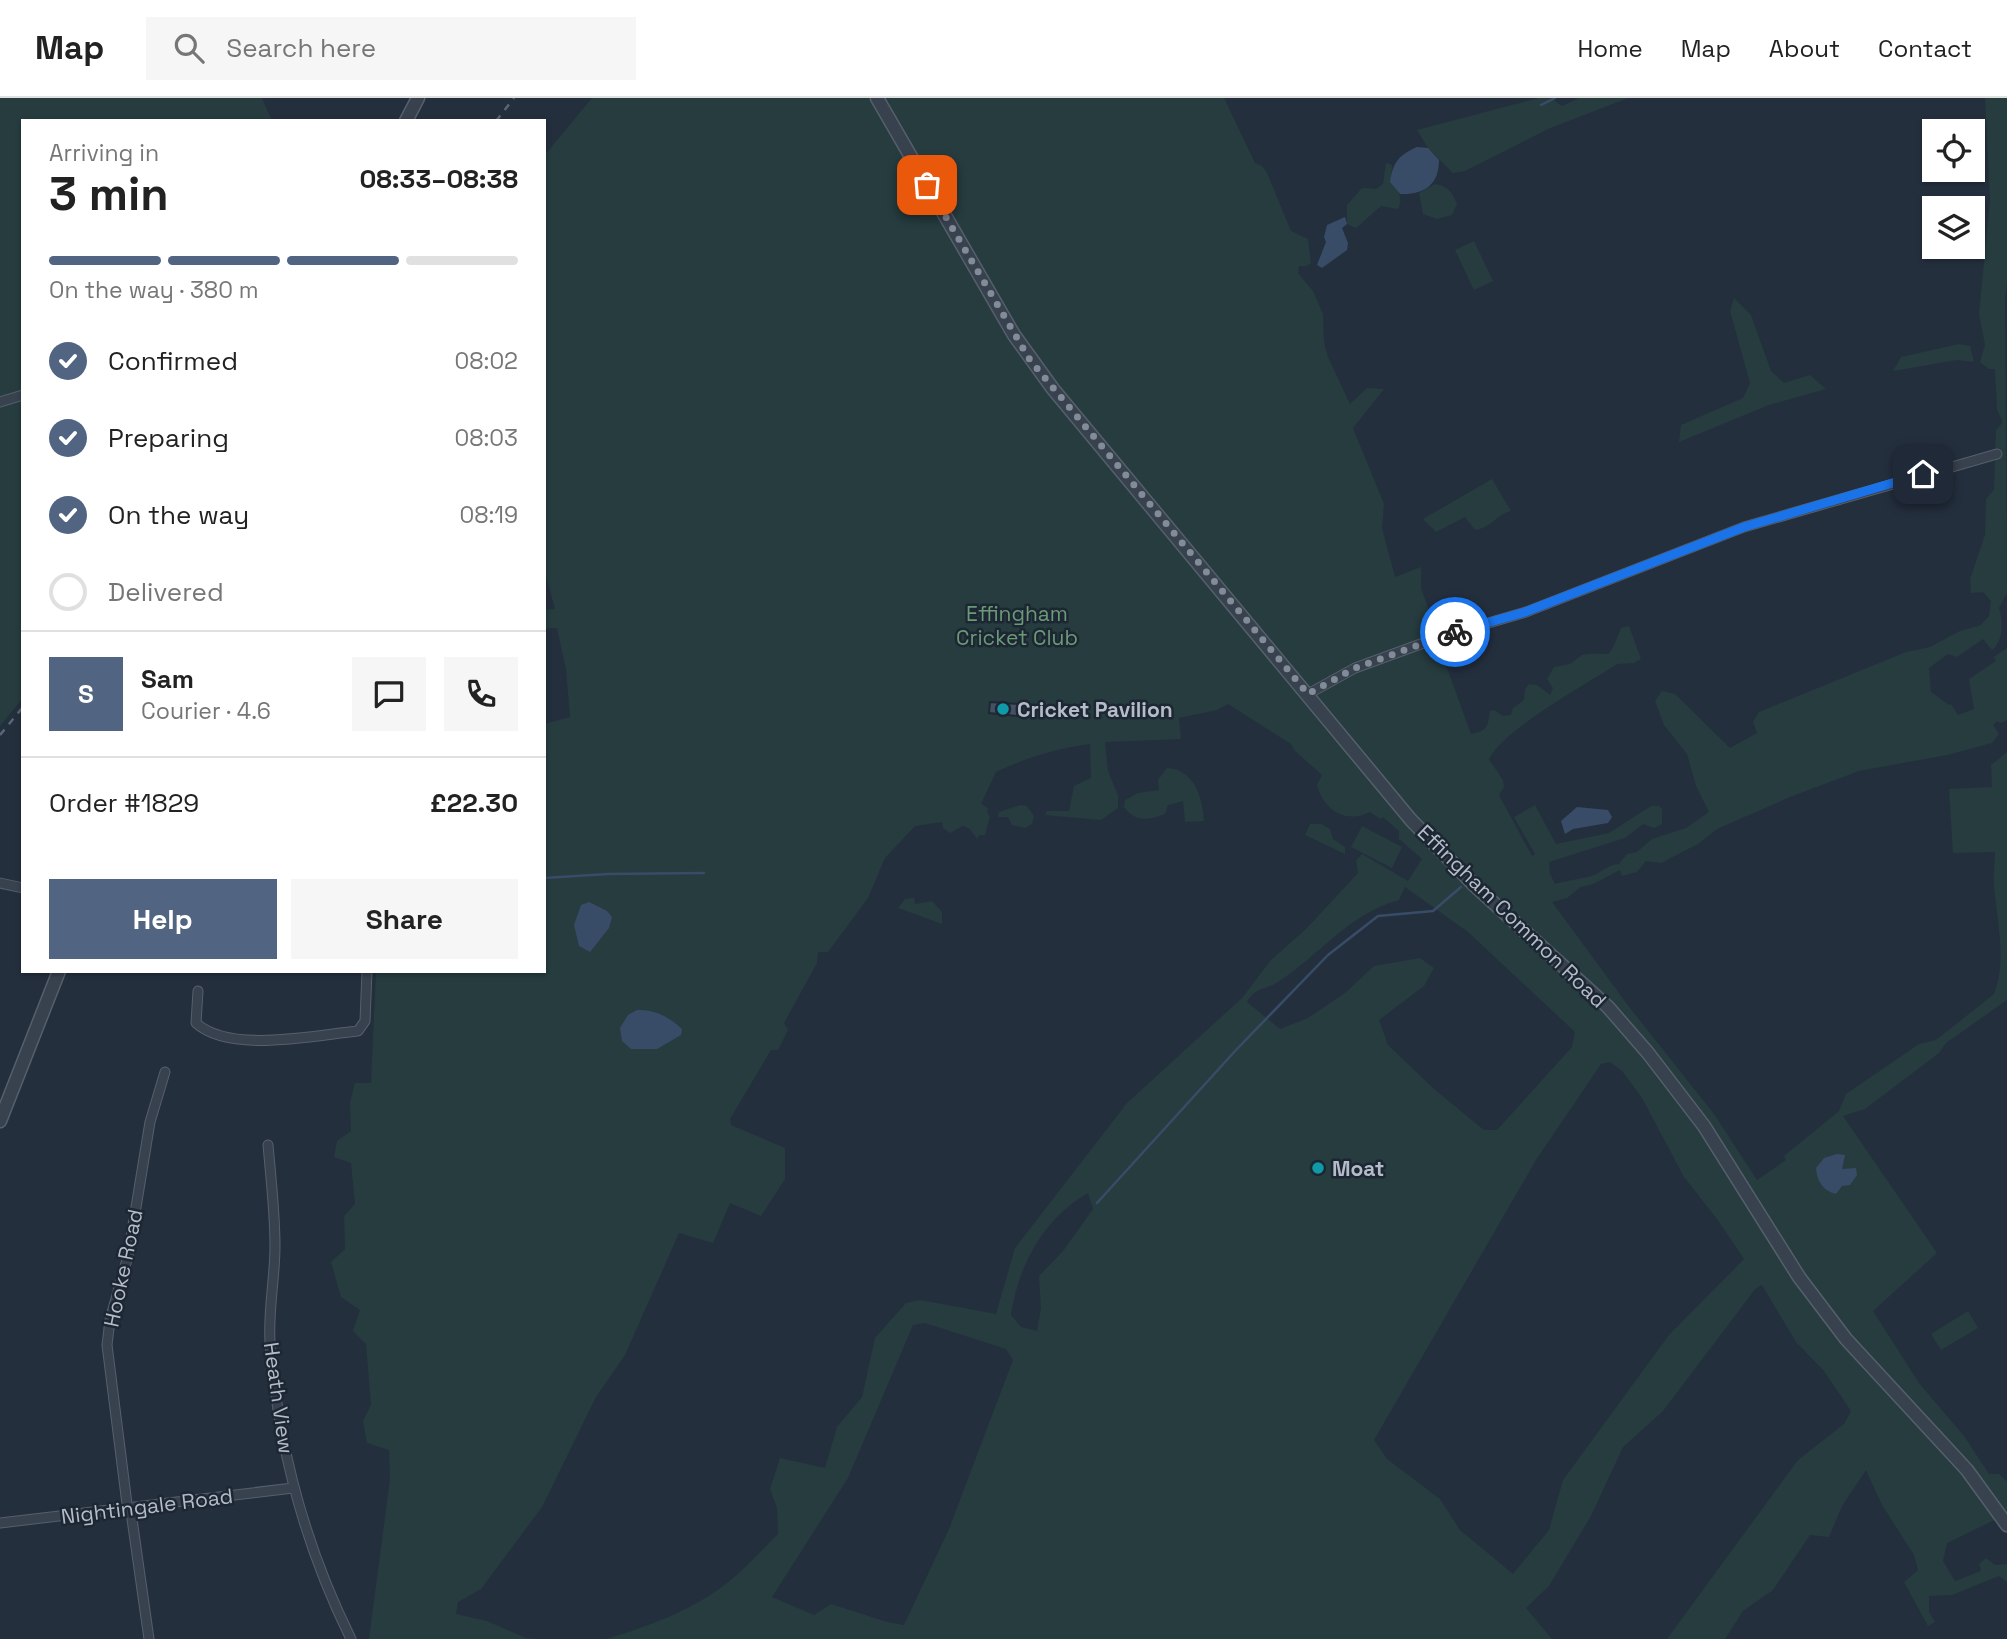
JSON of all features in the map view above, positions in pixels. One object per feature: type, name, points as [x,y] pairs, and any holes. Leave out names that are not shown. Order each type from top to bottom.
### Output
[{"type":"street","points":[[407,119],[417,98]]},
{"type":"street","name":"Effingham Common Road","points":[[877,98],[1030,360],[1308,694],[1349,748],[1440,852],[1586,985],[1648,1053],[1718,1146],[1799,1277],[1838,1329],[1875,1373],[1967,1470],[2007,1525]]},
{"type":"street","points":[[0,402],[21,396]]},
{"type":"street","points":[[1308,694],[1355,668],[1440,637],[1525,612],[1744,527],[1997,454]]},
{"type":"street","points":[[0,883],[21,888]]},
{"type":"street","points":[[1,1115],[58,973]]},
{"type":"street","points":[[198,991],[196,1023],[232,1039],[257,1041],[358,1031],[365,1021],[368,973]]},
{"type":"street","name":"Hooke Road","points":[[149,1639],[112,1398],[108,1334],[128,1256],[150,1122],[164,1072]]},
{"type":"street","name":"Heath View","points":[[268,1145],[275,1249],[270,1343],[284,1448],[293,1488],[325,1581],[351,1639]]},
{"type":"street","name":"Nightingale Road","points":[[0,1523],[293,1488]]},
{"type":"green space","points":[[0,98],[262,98],[271,119],[21,119],[21,700],[0,726]]},
{"type":"green space","name":"Effingham Cricket Club","points":[[592,98],[1224,98],[1255,163],[1262,166],[1267,173],[1291,231],[1308,239],[1311,263],[1299,266],[1298,273],[1313,291],[1323,314],[1324,342],[1328,357],[1350,404],[1367,388],[1384,389],[1353,428],[1384,504],[1382,528],[1395,577],[1421,567],[1421,588],[1433,622],[1447,621],[1448,629],[1429,637],[1439,646],[1471,734],[1486,727],[1490,711],[1494,710],[1503,716],[1511,715],[1513,708],[1524,700],[1525,689],[1529,684],[1537,685],[1550,695],[1553,688],[1547,679],[1554,667],[1570,664],[1582,655],[1608,653],[1621,628],[1629,626],[1641,659],[1634,663],[1617,664],[1547,708],[1511,734],[1489,759],[1503,780],[1504,787],[1499,795],[1532,856],[1535,854],[1514,817],[1535,805],[1556,844],[1609,833],[1651,806],[1659,806],[1662,809],[1662,824],[1654,828],[1643,824],[1625,838],[1549,862],[1550,874],[1555,884],[1592,876],[1619,864],[1627,854],[1637,852],[1652,839],[1686,828],[1709,812],[1696,786],[1687,754],[1664,725],[1655,701],[1662,691],[1675,694],[1730,748],[1757,733],[1753,722],[1759,712],[1906,652],[1930,647],[1960,631],[1981,625],[1989,616],[1991,601],[1983,592],[1971,593],[1970,579],[1985,535],[1986,499],[1994,490],[1996,430],[2003,422],[1997,410],[1995,369],[1989,369],[1980,362],[1985,345],[1979,314],[1990,199],[1985,98],[2007,98],[2007,593],[1999,608],[2001,636],[1992,650],[1983,639],[1957,657],[1948,654],[1929,668],[1931,692],[1951,704],[1958,715],[1974,709],[1969,679],[1996,661],[1994,657],[2007,648],[2007,720],[2001,723],[1997,721],[1993,725],[1999,734],[1992,743],[1947,755],[1859,771],[1717,829],[1698,844],[1661,863],[1646,861],[1637,872],[1622,876],[1620,870],[1581,887],[1567,898],[1552,902],[1630,1008],[1714,1114],[1757,1180],[1786,1160],[1784,1156],[1839,1111],[1846,1094],[1919,1044],[1936,1040],[1994,994],[2001,955],[1994,881],[1995,852],[1953,853],[1949,789],[1992,787],[1991,765],[2007,752],[2007,1000],[1946,1043],[1939,1053],[1865,1109],[1843,1116],[1937,1253],[1873,1311],[1919,1383],[1964,1436],[1989,1474],[1999,1474],[2007,1482],[2007,1514],[1947,1543],[1943,1561],[1955,1581],[1981,1571],[1979,1564],[1986,1558],[1995,1565],[2007,1564],[2007,1582],[1999,1576],[1952,1595],[1929,1596],[1929,1612],[1935,1622],[1928,1626],[1904,1582],[1918,1570],[1914,1555],[1882,1505],[1866,1470],[1842,1506],[1829,1537],[1810,1535],[1773,1590],[1743,1611],[1725,1639],[1667,1639],[1798,1460],[1844,1424],[1851,1411],[1824,1371],[1796,1342],[1762,1285],[1756,1288],[1663,1411],[1623,1447],[1591,1516],[1549,1586],[1526,1608],[1552,1639],[606,1639],[688,1608],[718,1590],[778,1534],[777,1508],[770,1489],[780,1458],[825,1468],[837,1427],[862,1397],[875,1338],[906,1303],[920,1300],[996,1314],[1015,1248],[1127,1103],[1242,998],[1271,960],[1306,929],[1358,873],[1356,860],[1362,854],[1408,881],[1422,859],[1399,839],[1399,831],[1383,817],[1380,819],[1370,812],[1353,816],[1337,813],[1320,794],[1317,785],[1322,775],[1294,750],[1291,744],[1228,704],[1217,710],[1179,718],[1181,739],[1105,742],[1108,771],[1118,795],[1118,808],[1101,820],[1045,815],[1047,811],[1069,811],[1074,786],[1091,778],[1090,744],[1077,746],[1030,758],[996,772],[981,804],[988,808],[990,817],[985,835],[979,835],[977,839],[970,829],[963,826],[950,833],[943,828],[942,822],[915,826],[885,858],[868,898],[828,952],[818,952],[817,963],[784,1023],[788,1030],[778,1050],[771,1050],[730,1119],[731,1125],[785,1148],[785,1179],[761,1216],[730,1203],[713,1243],[679,1233],[625,1355],[596,1397],[542,1507],[481,1589],[458,1602],[456,1614],[487,1621],[526,1638],[537,1639],[369,1639],[390,1479],[389,1450],[367,1443],[363,1421],[371,1405],[366,1344],[353,1331],[360,1310],[341,1297],[331,1262],[345,1249],[344,1216],[355,1204],[351,1163],[334,1157],[337,1141],[351,1131],[350,1103],[355,1083],[371,1083],[376,973],[546,973],[546,723],[570,717],[566,669],[557,628],[546,628],[546,610],[555,609],[546,576],[546,154]],"holes":[[[1405,887],[1468,932],[1575,1032],[1572,1047],[1497,1130],[1484,1130],[1434,1089],[1388,1045],[1379,1020],[1424,986],[1434,968],[1420,958],[1374,966],[1345,993],[1308,1018],[1280,1029],[1247,1002],[1258,991],[1273,985],[1293,971],[1349,925],[1381,906],[1399,900]],[[1610,1062],[1622,1071],[1642,1098],[1684,1177],[1744,1259],[1669,1335],[1563,1480],[1549,1530],[1513,1574],[1460,1530],[1440,1499],[1387,1459],[1374,1440],[1536,1160],[1601,1064]],[[1088,1193],[1093,1209],[1063,1251],[1039,1276],[1041,1308],[1037,1331],[1021,1327],[1011,1315],[1020,1279],[1036,1245],[1058,1216]],[[925,1323],[1006,1349],[1013,1360],[949,1529],[904,1625],[831,1604],[814,1615],[772,1597],[848,1478],[913,1325]]]},
{"type":"green space","points":[[1538,98],[1551,98],[1562,106],[1579,98],[1628,98],[1548,129],[1465,171],[1453,173],[1428,148],[1417,130]]},
{"type":"green space","points":[[1386,163],[1392,165],[1391,182],[1400,198],[1398,209],[1381,206],[1356,228],[1347,224],[1347,205],[1362,188],[1376,189],[1383,184]]},
{"type":"green space","points":[[1435,184],[1449,190],[1453,196],[1457,204],[1452,215],[1437,219],[1423,214],[1419,193]]},
{"type":"green space","points":[[1474,241],[1493,281],[1474,290],[1455,250]]},
{"type":"green space","points":[[1734,298],[1751,315],[1771,371],[1784,383],[1810,375],[1826,389],[1769,405],[1679,442],[1681,425],[1743,398],[1750,383],[1730,311]]},
{"type":"green space","points":[[1959,344],[1970,346],[1974,362],[1957,360],[1893,371],[1901,357]]},
{"type":"green space","points":[[1492,479],[1511,511],[1485,527],[1475,530],[1465,517],[1436,532],[1423,519]]},
{"type":"green space","points":[[1167,768],[1184,773],[1195,786],[1202,803],[1204,821],[1185,822],[1183,801],[1168,805],[1165,814],[1148,819],[1133,816],[1124,807],[1125,800],[1138,793],[1159,790],[1158,780]]},
{"type":"green space","points":[[1020,805],[1027,806],[1034,816],[1032,824],[1025,828],[1012,825],[1008,817],[998,817],[999,812]]},
{"type":"green space","points":[[1310,824],[1321,824],[1330,829],[1333,839],[1345,847],[1345,854],[1305,835]]},
{"type":"green space","points":[[1362,826],[1402,847],[1392,868],[1351,847]]},
{"type":"green space","points":[[914,898],[915,904],[932,901],[942,912],[942,924],[898,908],[905,899]]},
{"type":"green space","points":[[1968,1311],[1978,1328],[1941,1350],[1931,1334]]},
{"type":"water","points":[[1417,147],[1428,148],[1439,160],[1436,176],[1423,190],[1400,194],[1390,182],[1393,169],[1401,156]]},
{"type":"water","points":[[1345,217],[1347,224],[1342,228],[1348,243],[1347,250],[1322,268],[1317,265],[1326,242],[1324,237],[1327,225]]},
{"type":"water","points":[[1577,807],[1608,810],[1612,817],[1608,823],[1573,829],[1565,834],[1561,821]]},
{"type":"water","points":[[589,902],[607,911],[612,917],[609,928],[590,952],[579,946],[574,925],[581,905]]},
{"type":"water","points":[[637,1010],[656,1012],[667,1017],[682,1029],[681,1035],[657,1049],[631,1049],[622,1041],[620,1028],[628,1015]]},
{"type":"water","points":[[1837,1154],[1845,1155],[1842,1169],[1856,1168],[1857,1175],[1850,1185],[1842,1186],[1836,1194],[1822,1185],[1816,1168],[1824,1158]]},
{"type":"building","name":"Cricket Pavilion","points":[[990,702],[1018,704],[1017,716],[989,713]]},
{"type":"waterway","points":[[1541,105],[1555,98]]},
{"type":"waterway","points":[[546,878],[704,873]]},
{"type":"waterway","points":[[1097,1203],[1236,1050],[1328,955],[1378,916],[1433,911],[1461,887]]},
{"type":"railway","points":[[498,119],[514,98]]},
{"type":"railway","points":[[0,735],[21,709]]},
{"type":"way so far","points":[[927,185],[1030,360],[1308,694],[1355,668],[1455,632]]},
{"type":"place","name":"Cricket Pavilion","points":[[1003,709]]},
{"type":"place","name":"Moat","points":[[1318,1168]]},
{"type":"route","points":[[1455,632],[1525,612],[1744,527],[1923,474]]}]
